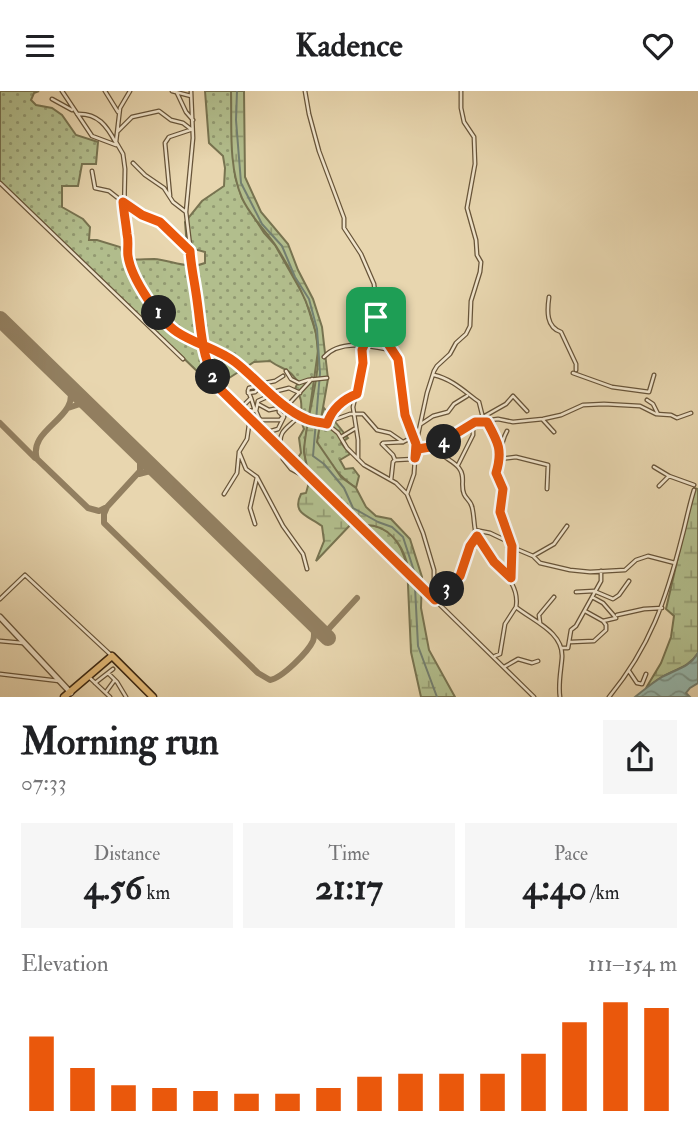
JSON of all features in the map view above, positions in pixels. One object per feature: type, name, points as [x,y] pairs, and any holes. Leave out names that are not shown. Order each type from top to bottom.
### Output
[{"type":"main road","points":[[197,299],[208,368],[221,390],[435,599]]},
{"type":"main road","points":[[69,695],[93,680],[111,661]]},
{"type":"main road","points":[[69,695],[111,661]]},
{"type":"main road","points":[[111,661],[153,697]]},
{"type":"street","points":[[62,91],[92,136],[118,145]]},
{"type":"street","points":[[105,91],[120,115]]},
{"type":"street","points":[[118,145],[120,108],[130,91]]},
{"type":"street","points":[[172,91],[191,96]]},
{"type":"street","points":[[191,91],[193,120],[186,212],[197,299]]},
{"type":"street","points":[[306,91],[309,114],[320,151],[345,218],[344,228],[361,254],[374,284],[379,330],[398,359],[405,415],[416,444]]},
{"type":"street","points":[[407,493],[414,474],[416,444],[427,393],[437,366],[450,354],[470,326],[471,301],[480,272],[481,262],[477,255],[476,240],[467,208],[475,164],[474,137],[464,122],[461,91]]},
{"type":"street","points":[[177,93],[193,120]]},
{"type":"street","points":[[51,99],[76,112],[98,118],[111,133],[123,154],[123,202],[129,259],[139,283],[166,323],[180,334],[229,358],[279,401],[309,421],[327,423],[354,413],[363,414],[377,430],[390,433],[403,442]]},
{"type":"street","points":[[118,131],[132,117],[159,111],[192,130]]},
{"type":"street","points":[[170,196],[165,143],[169,137],[192,130]]},
{"type":"street","points":[[134,163],[145,175],[164,188],[173,202],[186,212]]},
{"type":"street","points":[[92,171],[95,188],[109,191],[142,215],[160,222],[190,251]]},
{"type":"street","points":[[0,183],[183,359]]},
{"type":"street","points":[[549,297],[550,324],[561,332],[576,364],[575,371],[612,387],[649,392],[654,375]]},
{"type":"street","points":[[358,459],[354,413],[363,363],[362,350],[376,317]]},
{"type":"street","points":[[324,357],[327,353],[348,345],[394,352]]},
{"type":"street","points":[[286,371],[291,379],[299,383],[312,379],[327,379]]},
{"type":"street","points":[[248,393],[255,392],[261,385],[283,376]]},
{"type":"street","points":[[433,376],[451,380],[479,402],[500,447]]},
{"type":"street","points":[[248,393],[248,389],[254,387],[255,379]]},
{"type":"street","points":[[287,406],[312,379]]},
{"type":"street","points":[[276,391],[289,388],[300,393]]},
{"type":"street","points":[[248,393],[261,420],[277,420],[294,412]]},
{"type":"street","points":[[327,423],[338,405],[357,394]]},
{"type":"street","points":[[256,411],[260,400],[272,395]]},
{"type":"street","points":[[421,424],[433,416],[448,412],[467,395]]},
{"type":"street","points":[[415,458],[418,449],[436,446],[506,404],[513,396],[527,411]]},
{"type":"street","points":[[240,410],[251,398]]},
{"type":"street","points":[[648,400],[658,414]]},
{"type":"street","points":[[279,401],[284,417]]},
{"type":"street","points":[[258,404],[267,410],[279,408]]},
{"type":"street","points":[[474,423],[499,419],[513,422],[543,419],[561,415],[583,405],[640,407],[677,418],[691,413]]},
{"type":"street","points":[[240,410],[256,411]]},
{"type":"street","points":[[300,416],[280,436],[287,464],[309,480]]},
{"type":"street","points":[[265,433],[278,429],[284,417]]},
{"type":"street","points":[[542,420],[554,432]]},
{"type":"street","points":[[327,423],[358,459],[407,493],[434,570],[435,599],[534,697]]},
{"type":"street","points":[[458,466],[473,435],[474,423]]},
{"type":"street","points":[[224,494],[237,473],[239,452],[247,439],[249,425]]},
{"type":"street","points":[[341,437],[356,428]]},
{"type":"street","points":[[492,655],[500,654],[505,624],[517,602],[511,578],[510,544],[500,512],[503,489],[496,473],[500,447],[507,431]]},
{"type":"street","points":[[391,480],[395,460],[383,443],[403,442],[414,437]]},
{"type":"street","points":[[436,446],[439,453],[458,466],[464,479],[464,493],[471,504],[477,536],[494,562],[511,578]]},
{"type":"street","points":[[239,452],[246,469],[257,477],[283,526],[303,554],[307,569]]},
{"type":"street","points":[[499,459],[516,457],[548,465],[547,489]]},
{"type":"street","points":[[395,460],[415,458]]},
{"type":"street","points":[[654,467],[694,485]]},
{"type":"street","points":[[659,486],[669,476]]},
{"type":"street","points":[[255,524],[250,505],[257,477]]},
{"type":"street","points":[[609,697],[645,647],[662,608],[694,490]]},
{"type":"street","points":[[533,556],[554,544],[567,526]]},
{"type":"street","points":[[475,530],[490,533],[533,556],[540,563],[570,570],[625,570],[636,560],[648,556],[675,563]]},
{"type":"street","points":[[435,599],[460,576],[470,546],[477,536]]},
{"type":"street","points":[[562,648],[568,648],[571,630],[601,581],[601,571]]},
{"type":"street","points":[[0,599],[25,575],[111,661],[108,673]]},
{"type":"street","points":[[576,592],[594,590],[613,599],[629,581]]},
{"type":"street","points":[[540,623],[539,615],[554,597]]},
{"type":"street","points":[[591,597],[603,603],[609,613],[615,615],[662,608]]},
{"type":"street","points":[[516,607],[551,632],[562,648],[560,697]]},
{"type":"street","points":[[570,642],[593,641],[606,630],[603,621],[585,611]]},
{"type":"street","points":[[603,621],[615,620],[615,615]]},
{"type":"street","points":[[0,617],[69,695]]},
{"type":"street","points":[[0,641],[23,643]]},
{"type":"street","points":[[504,667],[518,659],[532,663],[538,660]]},
{"type":"street","points":[[629,671],[638,683],[642,684],[646,674]]},
{"type":"street","points":[[108,673],[93,680],[110,697]]},
{"type":"street","points":[[108,673],[126,697]]},
{"type":"street","points":[[0,674],[59,681]]},
{"type":"street","points":[[105,693],[114,681]]},
{"type":"green space","points":[[0,91],[39,91],[34,93],[31,100],[36,105],[52,108],[62,115],[76,135],[98,142],[96,164],[82,164],[78,186],[62,186],[62,207],[83,219],[90,227],[89,240],[120,247],[125,259],[154,259],[199,265],[205,263],[205,252],[187,247],[185,222],[202,201],[224,186],[225,168],[223,156],[209,143],[205,91],[231,91],[235,176],[242,198],[264,233],[275,245],[305,298],[316,333],[318,351],[304,451],[309,479],[294,464],[301,453],[299,438],[304,429],[299,394],[295,389],[298,382],[291,373],[270,361],[254,362],[226,380],[225,388],[232,397],[228,401],[0,181]]},
{"type":"green space","points":[[231,91],[244,91],[245,177],[261,212],[288,244],[313,299],[322,327],[328,379],[317,442],[341,477],[356,488],[366,507],[376,516],[391,519],[410,539],[422,577],[421,608],[429,650],[455,697],[421,697],[411,652],[407,563],[402,549],[393,537],[374,526],[366,525],[361,530],[353,522],[316,561],[324,541],[322,526],[303,514],[298,501],[301,494],[306,493],[308,482],[304,451],[318,363],[316,334],[305,299],[294,277],[242,198],[235,173],[232,145]]},
{"type":"green space","points":[[324,408],[348,438],[341,443],[350,454],[340,460],[345,469],[353,468],[359,476],[356,488],[333,467],[319,447],[317,433]]},
{"type":"green space","points":[[694,488],[698,489],[698,653],[686,665],[646,688],[661,663],[671,637],[674,616],[666,609]]},
{"type":"green space","points":[[366,525],[384,530],[397,541],[405,558],[408,576],[361,530]]},
{"type":"water","points":[[698,653],[698,683],[686,693],[690,697],[635,697],[662,677],[686,665]]},
{"type":"waterway","points":[[237,91],[236,120],[241,183],[262,224],[282,246],[295,277],[309,299],[317,329],[320,373],[313,456],[324,464],[344,488],[353,508],[392,527],[403,537],[416,577]]},
{"type":"waterway","points":[[415,587],[418,646],[437,697]]},
{"type":"taxiway","points":[[69,386],[71,397],[68,407],[40,439],[36,448],[37,459],[88,508],[99,511],[105,508]]},
{"type":"taxiway","points":[[68,408],[80,404],[90,405]]},
{"type":"taxiway","points":[[0,423],[35,458]]},
{"type":"taxiway","points":[[140,455],[140,471],[107,507],[104,523],[258,673],[270,680],[288,670],[310,646],[314,639],[313,624]]},
{"type":"taxiway","points":[[139,474],[150,471],[159,473]]},
{"type":"taxiway","points":[[324,634],[357,598]]},
{"type":"runway","points":[[0,319],[328,638]]},
{"type":"route","points":[[376,317],[362,350],[363,363],[357,394],[338,405],[329,416],[327,424],[309,421],[276,398],[233,361],[209,349],[203,345],[186,336],[180,334],[166,323],[139,283],[129,259],[123,202],[142,215],[160,222],[190,251],[197,299],[203,345],[205,358],[221,390],[435,600],[460,576],[470,546],[477,536],[501,571],[511,578],[512,546],[500,512],[503,489],[496,473],[501,455],[500,447],[490,425],[487,422],[475,422],[436,446],[418,449],[415,458],[416,444],[405,415],[397,355],[379,330],[376,317]]}]
